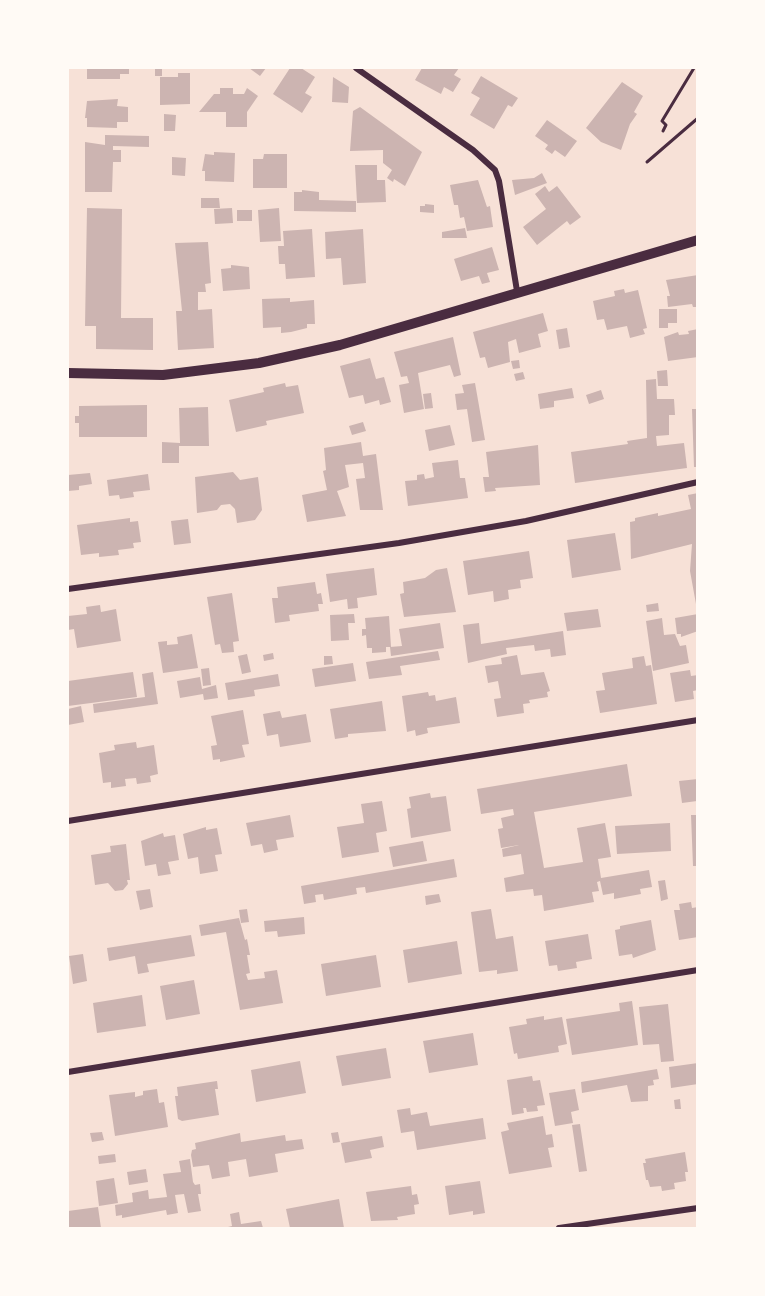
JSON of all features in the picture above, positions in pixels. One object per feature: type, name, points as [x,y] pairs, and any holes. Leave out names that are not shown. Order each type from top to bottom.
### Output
[{"type":"street","points":[[356,68],[473,150],[495,170],[499,181],[517,291]]},
{"type":"street","points":[[68,373],[163,375],[259,363],[340,345],[517,291],[698,240]]},
{"type":"street","points":[[68,589],[399,543],[526,521],[698,482]]},
{"type":"street","points":[[68,820],[698,720]]},
{"type":"street","points":[[68,1072],[698,970]]},
{"type":"street","points":[[559,1228],[698,1208]]},
{"type":"path","points":[[663,131],[666,124],[662,121],[694,68]]},
{"type":"path","points":[[647,162],[698,118]]},
{"type":"building","points":[[87,68],[129,68],[129,74],[120,74],[120,79],[87,79]]},
{"type":"building","points":[[155,68],[162,68],[162,76],[155,76]]},
{"type":"building","points":[[249,68],[266,68],[260,76]]},
{"type":"building","points":[[290,68],[301,68],[315,77],[305,93],[312,97],[302,113],[273,94]]},
{"type":"building","points":[[422,68],[459,68],[454,75],[461,79],[453,92],[444,87],[441,94],[415,80]]},
{"type":"building","points":[[178,73],[190,73],[190,104],[160,105],[160,77],[178,77]]},
{"type":"building","points":[[481,76],[518,98],[512,107],[508,105],[494,129],[470,115],[480,98],[471,93]]},
{"type":"building","points":[[333,77],[349,87],[348,103],[332,102]]},
{"type":"building","points":[[622,82],[643,96],[634,112],[637,114],[630,124],[621,150],[601,142],[586,128]]},
{"type":"building","points":[[220,88],[233,88],[233,94],[244,94],[247,88],[258,96],[247,112],[247,127],[226,127],[226,112],[199,112],[214,94],[220,94]]},
{"type":"building","points":[[118,99],[117,106],[128,107],[128,122],[117,122],[117,128],[87,127],[87,118],[85,118],[87,101]]},
{"type":"building","points":[[360,107],[422,152],[405,186],[394,179],[393,182],[387,178],[392,170],[383,163],[383,150],[350,151],[353,111]]},
{"type":"building","points":[[164,114],[176,115],[175,131],[164,131]]},
{"type":"building","points":[[547,120],[577,141],[565,157],[555,150],[552,154],[545,149],[548,145],[535,136]]},
{"type":"building","points":[[105,135],[149,136],[149,147],[113,146],[113,150],[121,150],[121,162],[113,162],[112,192],[85,192],[85,142],[105,145]]},
{"type":"building","points":[[214,152],[235,153],[234,182],[205,181],[205,171],[202,171],[205,154],[214,155]]},
{"type":"building","points":[[264,154],[287,154],[287,188],[253,188],[253,159],[263,159]]},
{"type":"building","points":[[172,157],[186,158],[185,176],[172,175]]},
{"type":"building","points":[[355,165],[377,165],[377,180],[385,180],[386,202],[357,203]]},
{"type":"building","points":[[542,173],[547,183],[515,195],[512,180],[534,178]]},
{"type":"building","points":[[478,180],[487,207],[490,206],[493,227],[467,231],[464,217],[460,218],[458,205],[454,205],[450,185]]},
{"type":"building","points":[[545,186],[549,192],[557,186],[581,217],[570,225],[567,221],[537,245],[523,227],[546,209],[535,194]]},
{"type":"building","points":[[302,190],[319,192],[319,200],[356,201],[356,212],[294,211],[294,192],[302,192]]},
{"type":"building","points":[[201,198],[219,198],[220,208],[201,208]]},
{"type":"building","points":[[425,204],[434,205],[434,213],[420,212],[420,206],[425,206]]},
{"type":"building","points":[[87,208],[122,209],[121,318],[153,318],[153,350],[96,349],[96,326],[85,326]]},
{"type":"building","points":[[232,208],[233,223],[215,224],[214,209]]},
{"type":"building","points":[[279,208],[281,241],[260,242],[258,210]]},
{"type":"building","points":[[237,210],[252,210],[252,221],[237,221]]},
{"type":"building","points":[[465,228],[467,238],[442,238],[442,232]]},
{"type":"building","points":[[312,229],[315,277],[286,279],[285,264],[279,264],[278,246],[284,246],[283,231]]},
{"type":"building","points":[[363,229],[366,283],[343,285],[341,258],[326,259],[325,232]]},
{"type":"building","points":[[208,242],[211,283],[205,284],[206,292],[198,292],[198,310],[212,309],[214,348],[178,350],[176,311],[182,311],[175,243]]},
{"type":"building","points":[[492,247],[499,270],[487,273],[490,282],[482,284],[479,276],[461,281],[454,259]]},
{"type":"building","points":[[231,265],[249,267],[250,289],[223,291],[221,269],[231,268]]},
{"type":"building","points":[[698,275],[698,307],[693,307],[692,304],[668,307],[667,296],[670,296],[666,280]]},
{"type":"building","points":[[624,289],[625,293],[638,290],[647,328],[643,329],[645,334],[630,338],[627,326],[607,330],[604,319],[597,320],[593,301],[615,296],[614,291]]},
{"type":"building","points":[[290,298],[290,302],[314,300],[315,324],[307,324],[307,328],[281,333],[281,327],[263,328],[262,299]]},
{"type":"building","points":[[659,309],[677,309],[677,323],[668,323],[668,328],[659,328]]},
{"type":"building","points":[[543,313],[548,331],[538,334],[541,347],[519,353],[516,339],[508,342],[510,362],[488,368],[485,357],[480,358],[473,332]]},
{"type":"building","points":[[567,328],[570,347],[559,349],[556,330]]},
{"type":"building","points":[[698,329],[698,357],[668,361],[664,337],[678,332],[679,335],[689,334],[688,331]]},
{"type":"building","points":[[453,337],[461,375],[454,377],[450,365],[418,373],[424,409],[404,413],[399,385],[409,383],[407,376],[401,377],[394,352]]},
{"type":"building","points":[[370,358],[376,379],[384,377],[391,402],[380,405],[379,400],[365,404],[363,395],[349,398],[340,366]]},
{"type":"building","points":[[519,360],[520,368],[513,369],[511,361]]},
{"type":"building","points":[[667,370],[668,386],[658,386],[657,371]]},
{"type":"building","points":[[523,372],[525,379],[516,381],[514,374]]},
{"type":"building","points":[[656,379],[657,399],[674,399],[675,415],[669,415],[669,435],[656,436],[657,446],[684,443],[687,468],[575,483],[571,452],[628,444],[627,441],[647,438],[646,380]]},
{"type":"building","points":[[285,383],[286,387],[298,385],[304,413],[266,421],[267,425],[236,432],[229,400],[264,392],[263,388]]},
{"type":"building","points":[[475,383],[485,440],[472,442],[467,409],[457,410],[455,394],[464,393],[462,385]]},
{"type":"building","points":[[572,388],[574,398],[554,401],[554,407],[540,409],[538,394]]},
{"type":"building","points":[[601,390],[604,399],[589,404],[586,395]]},
{"type":"building","points":[[431,393],[433,408],[425,409],[423,394]]},
{"type":"building","points":[[147,405],[147,437],[79,437],[79,423],[75,423],[75,416],[79,416],[79,406]]},
{"type":"building","points":[[208,407],[209,446],[179,446],[179,463],[162,463],[162,442],[180,443],[179,408]]},
{"type":"building","points":[[692,409],[698,409],[698,467],[694,467]]},
{"type":"building","points":[[363,422],[366,431],[352,435],[349,426]]},
{"type":"building","points":[[450,425],[455,445],[429,451],[425,430]]},
{"type":"building","points":[[361,442],[363,456],[376,454],[383,510],[360,510],[356,479],[365,478],[363,463],[345,465],[349,487],[337,491],[346,516],[307,522],[302,495],[327,490],[323,471],[326,470],[324,448]]},
{"type":"building","points":[[538,445],[540,485],[495,488],[496,491],[485,492],[483,477],[489,477],[486,452]]},
{"type":"building","points":[[458,460],[460,478],[465,478],[468,498],[408,506],[405,481],[417,480],[417,475],[424,474],[425,479],[434,477],[432,463]]},
{"type":"building","points":[[233,472],[240,480],[258,477],[262,510],[255,520],[237,523],[235,509],[230,504],[221,505],[217,510],[197,513],[195,477]]},
{"type":"building","points":[[90,473],[92,484],[79,486],[79,490],[68,491],[68,475]]},
{"type":"building","points":[[148,474],[150,490],[133,492],[134,497],[120,499],[119,495],[109,496],[107,480]]},
{"type":"building","points":[[698,493],[698,604],[696,604],[690,571],[692,544],[631,559],[630,522],[635,521],[635,518],[658,513],[658,516],[691,509],[688,495]]},
{"type":"building","points":[[130,518],[130,522],[138,521],[141,542],[133,543],[134,548],[118,550],[119,555],[99,557],[99,553],[81,555],[77,525]]},
{"type":"building","points":[[188,519],[191,543],[174,545],[171,521]]},
{"type":"building","points":[[615,533],[621,570],[572,578],[567,540]]},
{"type":"building","points":[[529,551],[533,578],[520,580],[521,588],[508,590],[509,599],[494,602],[493,591],[468,595],[463,561]]},
{"type":"building","points":[[374,568],[377,595],[357,598],[358,608],[348,609],[347,599],[330,602],[326,574]]},
{"type":"building","points":[[447,568],[456,612],[404,617],[400,594],[404,593],[403,582],[425,578],[436,570]]},
{"type":"building","points":[[315,582],[317,594],[321,593],[323,604],[318,604],[319,611],[289,615],[290,621],[275,623],[272,598],[278,598],[277,587]]},
{"type":"building","points":[[232,593],[239,641],[233,642],[234,652],[222,653],[220,644],[215,645],[207,597]]},
{"type":"building","points":[[658,603],[659,611],[647,612],[646,605]]},
{"type":"building","points":[[100,605],[101,612],[116,609],[121,641],[77,648],[74,629],[68,630],[68,616],[87,614],[86,607]]},
{"type":"building","points":[[598,609],[601,627],[567,631],[564,613]]},
{"type":"building","points":[[354,614],[355,623],[348,623],[349,640],[331,641],[330,615]]},
{"type":"building","points":[[698,614],[698,631],[681,637],[681,634],[677,634],[675,618]]},
{"type":"building","points":[[389,616],[391,647],[386,647],[386,652],[372,653],[372,648],[367,648],[366,635],[362,636],[362,629],[366,629],[365,618]]},
{"type":"building","points":[[662,618],[664,635],[675,634],[680,646],[686,645],[689,663],[653,671],[646,621]]},
{"type":"building","points":[[440,623],[444,648],[391,656],[390,647],[402,646],[399,629]]},
{"type":"building","points":[[479,623],[481,644],[563,631],[566,655],[551,657],[550,649],[535,651],[534,645],[506,648],[507,654],[468,663],[463,625]]},
{"type":"building","points":[[192,634],[198,668],[163,673],[158,642],[167,641],[167,645],[178,644],[177,637]]},
{"type":"building","points":[[438,651],[440,660],[400,666],[402,675],[369,679],[366,662]]},
{"type":"building","points":[[273,653],[274,659],[264,661],[263,655]]},
{"type":"building","points":[[247,654],[251,672],[242,674],[238,656]]},
{"type":"building","points":[[517,655],[521,675],[544,672],[550,691],[547,692],[548,697],[529,700],[530,703],[523,704],[524,713],[497,717],[494,699],[501,698],[498,681],[488,683],[485,666],[502,664],[501,658]]},
{"type":"building","points":[[324,656],[332,656],[333,664],[324,665]]},
{"type":"building","points":[[644,656],[646,666],[651,665],[657,704],[600,713],[596,691],[605,690],[602,673],[633,668],[632,658]]},
{"type":"building","points":[[353,663],[356,681],[315,687],[312,669]]},
{"type":"building","points":[[209,668],[211,685],[203,686],[201,669]]},
{"type":"building","points":[[690,670],[691,676],[698,675],[698,690],[693,691],[694,699],[675,702],[670,673]]},
{"type":"building","points":[[133,672],[137,697],[68,706],[68,681]]},
{"type":"building","points":[[153,672],[158,704],[94,713],[93,704],[145,697],[142,674]]},
{"type":"building","points":[[278,674],[280,686],[254,690],[255,696],[228,700],[225,683]]},
{"type":"building","points":[[200,677],[202,689],[216,685],[218,698],[204,700],[203,694],[180,698],[177,681]]},
{"type":"building","points":[[428,692],[429,696],[435,695],[436,701],[456,697],[460,723],[427,728],[428,733],[416,736],[415,730],[407,732],[402,696]]},
{"type":"building","points":[[382,701],[386,731],[348,734],[348,737],[335,739],[330,709]]},
{"type":"building","points":[[81,706],[84,722],[68,725],[68,709]]},
{"type":"building","points":[[243,710],[249,744],[242,745],[245,757],[220,762],[220,759],[213,760],[211,746],[217,745],[211,716]]},
{"type":"building","points":[[280,711],[282,718],[306,714],[311,742],[280,747],[278,734],[267,736],[263,714]]},
{"type":"building","points":[[136,742],[137,748],[154,745],[158,774],[150,776],[151,782],[137,784],[136,778],[125,779],[126,786],[111,788],[111,782],[103,783],[99,753],[115,750],[114,745]]},
{"type":"building","points":[[627,764],[632,796],[534,812],[544,868],[583,862],[577,828],[605,823],[611,857],[598,859],[601,878],[649,870],[652,887],[640,889],[641,894],[614,899],[614,893],[603,895],[600,881],[597,882],[599,891],[592,892],[594,902],[544,911],[542,895],[534,896],[533,889],[506,892],[504,878],[524,874],[521,854],[503,857],[502,849],[519,845],[501,848],[498,829],[503,828],[501,818],[514,815],[513,809],[481,814],[477,789]]},
{"type":"building","points":[[698,779],[697,801],[682,803],[679,781]]},
{"type":"building","points":[[430,793],[431,798],[446,796],[451,831],[411,838],[407,809],[411,808],[409,797]]},
{"type":"building","points":[[382,801],[387,831],[376,833],[379,852],[342,858],[337,827],[364,823],[361,804]]},
{"type":"building","points":[[290,815],[294,837],[276,840],[278,850],[264,853],[262,844],[251,846],[246,823]]},
{"type":"building","points":[[691,815],[698,815],[698,866],[693,866]]},
{"type":"building","points":[[670,823],[671,851],[617,854],[615,826]]},
{"type":"building","points":[[206,827],[206,830],[217,828],[222,854],[215,855],[218,871],[200,874],[198,857],[188,859],[183,834]]},
{"type":"building","points":[[163,833],[164,837],[175,835],[179,860],[168,862],[171,874],[158,876],[156,864],[145,866],[141,841]]},
{"type":"building","points":[[423,841],[427,861],[393,867],[389,847]]},
{"type":"building","points":[[126,844],[130,880],[127,880],[128,884],[123,890],[115,891],[108,883],[95,885],[91,855],[111,852],[110,846]]},
{"type":"building","points":[[454,859],[457,877],[366,893],[365,887],[356,888],[357,894],[324,900],[323,894],[315,895],[316,902],[304,904],[301,886]]},
{"type":"building","points":[[665,880],[668,899],[661,901],[658,881]]},
{"type":"building","points":[[150,889],[153,907],[140,910],[136,891]]},
{"type":"building","points":[[439,894],[441,902],[426,905],[425,896]]},
{"type":"building","points":[[691,902],[692,908],[698,907],[698,937],[679,940],[674,910],[680,910],[679,904]]},
{"type":"building","points":[[247,909],[249,922],[241,923],[239,910]]},
{"type":"building","points":[[491,909],[496,939],[513,936],[518,971],[497,974],[497,970],[479,972],[471,912]]},
{"type":"building","points":[[304,917],[305,934],[278,937],[277,931],[265,932],[264,921]]},
{"type":"building","points":[[239,918],[250,955],[247,955],[250,973],[246,974],[248,980],[265,978],[264,972],[277,970],[283,1003],[240,1010],[226,932],[201,936],[199,925]]},
{"type":"building","points":[[651,920],[656,950],[633,958],[632,954],[619,956],[615,930],[620,929],[620,926]]},
{"type":"building","points":[[588,934],[592,959],[576,962],[577,968],[558,971],[557,965],[549,966],[545,941]]},
{"type":"building","points":[[191,935],[195,956],[147,964],[149,972],[138,974],[135,956],[109,961],[107,948]]},
{"type":"building","points":[[457,941],[462,974],[408,983],[403,950]]},
{"type":"building","points":[[83,954],[87,981],[73,984],[69,956]]},
{"type":"building","points":[[376,955],[381,987],[326,996],[321,964]]},
{"type":"building","points":[[194,980],[200,1014],[166,1020],[160,986]]},
{"type":"building","points":[[142,995],[146,1026],[97,1033],[93,1003]]},
{"type":"building","points":[[632,1001],[638,1045],[572,1055],[566,1019],[620,1011],[619,1003]]},
{"type":"building","points":[[668,1004],[674,1061],[661,1062],[659,1044],[643,1045],[639,1007]]},
{"type":"building","points":[[544,1016],[544,1020],[562,1017],[567,1044],[558,1046],[559,1052],[518,1059],[517,1053],[514,1054],[509,1027],[527,1024],[526,1019]]},
{"type":"building","points":[[473,1033],[478,1065],[429,1073],[423,1041]]},
{"type":"building","points":[[386,1048],[391,1078],[342,1086],[336,1056]]},
{"type":"building","points":[[300,1061],[306,1093],[256,1102],[251,1070]]},
{"type":"building","points":[[698,1063],[698,1084],[671,1088],[669,1067]]},
{"type":"building","points":[[657,1069],[659,1079],[653,1080],[654,1085],[648,1086],[648,1101],[631,1102],[627,1085],[582,1093],[581,1082]]},
{"type":"building","points":[[532,1076],[533,1081],[540,1080],[545,1105],[537,1106],[538,1111],[527,1112],[526,1108],[523,1108],[524,1113],[512,1115],[507,1080]]},
{"type":"building","points":[[217,1081],[218,1089],[215,1089],[219,1115],[182,1121],[178,1119],[175,1096],[178,1096],[177,1087]]},
{"type":"building","points":[[157,1089],[159,1103],[164,1102],[168,1127],[115,1136],[109,1095],[135,1092],[135,1097],[143,1095],[143,1091]]},
{"type":"building","points":[[575,1089],[579,1110],[571,1112],[573,1123],[555,1126],[549,1093]]},
{"type":"building","points":[[680,1099],[681,1109],[675,1109],[674,1100]]},
{"type":"building","points":[[410,1108],[411,1115],[427,1112],[430,1126],[483,1118],[486,1139],[417,1150],[414,1131],[401,1133],[397,1110]]},
{"type":"building","points":[[543,1116],[546,1135],[552,1134],[554,1147],[548,1148],[552,1167],[509,1174],[501,1132],[509,1130],[507,1123]]},
{"type":"building","points":[[580,1124],[587,1171],[579,1172],[572,1125]]},
{"type":"building","points":[[102,1132],[104,1140],[92,1142],[90,1133]]},
{"type":"building","points":[[338,1132],[340,1142],[333,1143],[331,1133]]},
{"type":"building","points":[[240,1133],[241,1142],[285,1135],[286,1141],[302,1139],[304,1149],[275,1154],[278,1172],[249,1177],[246,1159],[228,1162],[230,1176],[212,1179],[209,1165],[193,1167],[191,1155],[192,1150],[196,1149],[195,1143]]},
{"type":"building","points":[[382,1136],[384,1147],[370,1150],[372,1158],[345,1163],[341,1143]]},
{"type":"building","points":[[685,1152],[688,1172],[685,1172],[686,1181],[674,1183],[675,1189],[662,1191],[661,1186],[650,1187],[646,1180],[643,1163],[646,1163],[645,1159]]},
{"type":"building","points":[[115,1154],[116,1162],[99,1164],[98,1156]]},
{"type":"building","points":[[190,1159],[193,1182],[195,1185],[200,1184],[201,1194],[198,1194],[201,1211],[188,1213],[184,1194],[175,1195],[178,1213],[167,1215],[166,1210],[122,1218],[122,1215],[116,1216],[115,1205],[133,1202],[132,1193],[148,1190],[149,1199],[167,1197],[163,1174],[181,1172],[179,1161]]},
{"type":"building","points":[[146,1169],[148,1182],[129,1185],[127,1172]]},
{"type":"building","points":[[114,1178],[118,1203],[99,1206],[96,1181]]},
{"type":"building","points":[[480,1181],[485,1213],[473,1215],[473,1211],[449,1215],[445,1186]]},
{"type":"building","points":[[411,1186],[412,1195],[417,1194],[419,1204],[414,1205],[415,1214],[397,1217],[398,1220],[371,1221],[366,1192]]},
{"type":"building","points":[[339,1199],[344,1228],[290,1228],[286,1209]]},
{"type":"building","points":[[98,1207],[101,1228],[68,1228],[68,1211]]},
{"type":"building","points":[[239,1212],[241,1224],[261,1221],[263,1228],[224,1228],[232,1226],[230,1214]]}]
